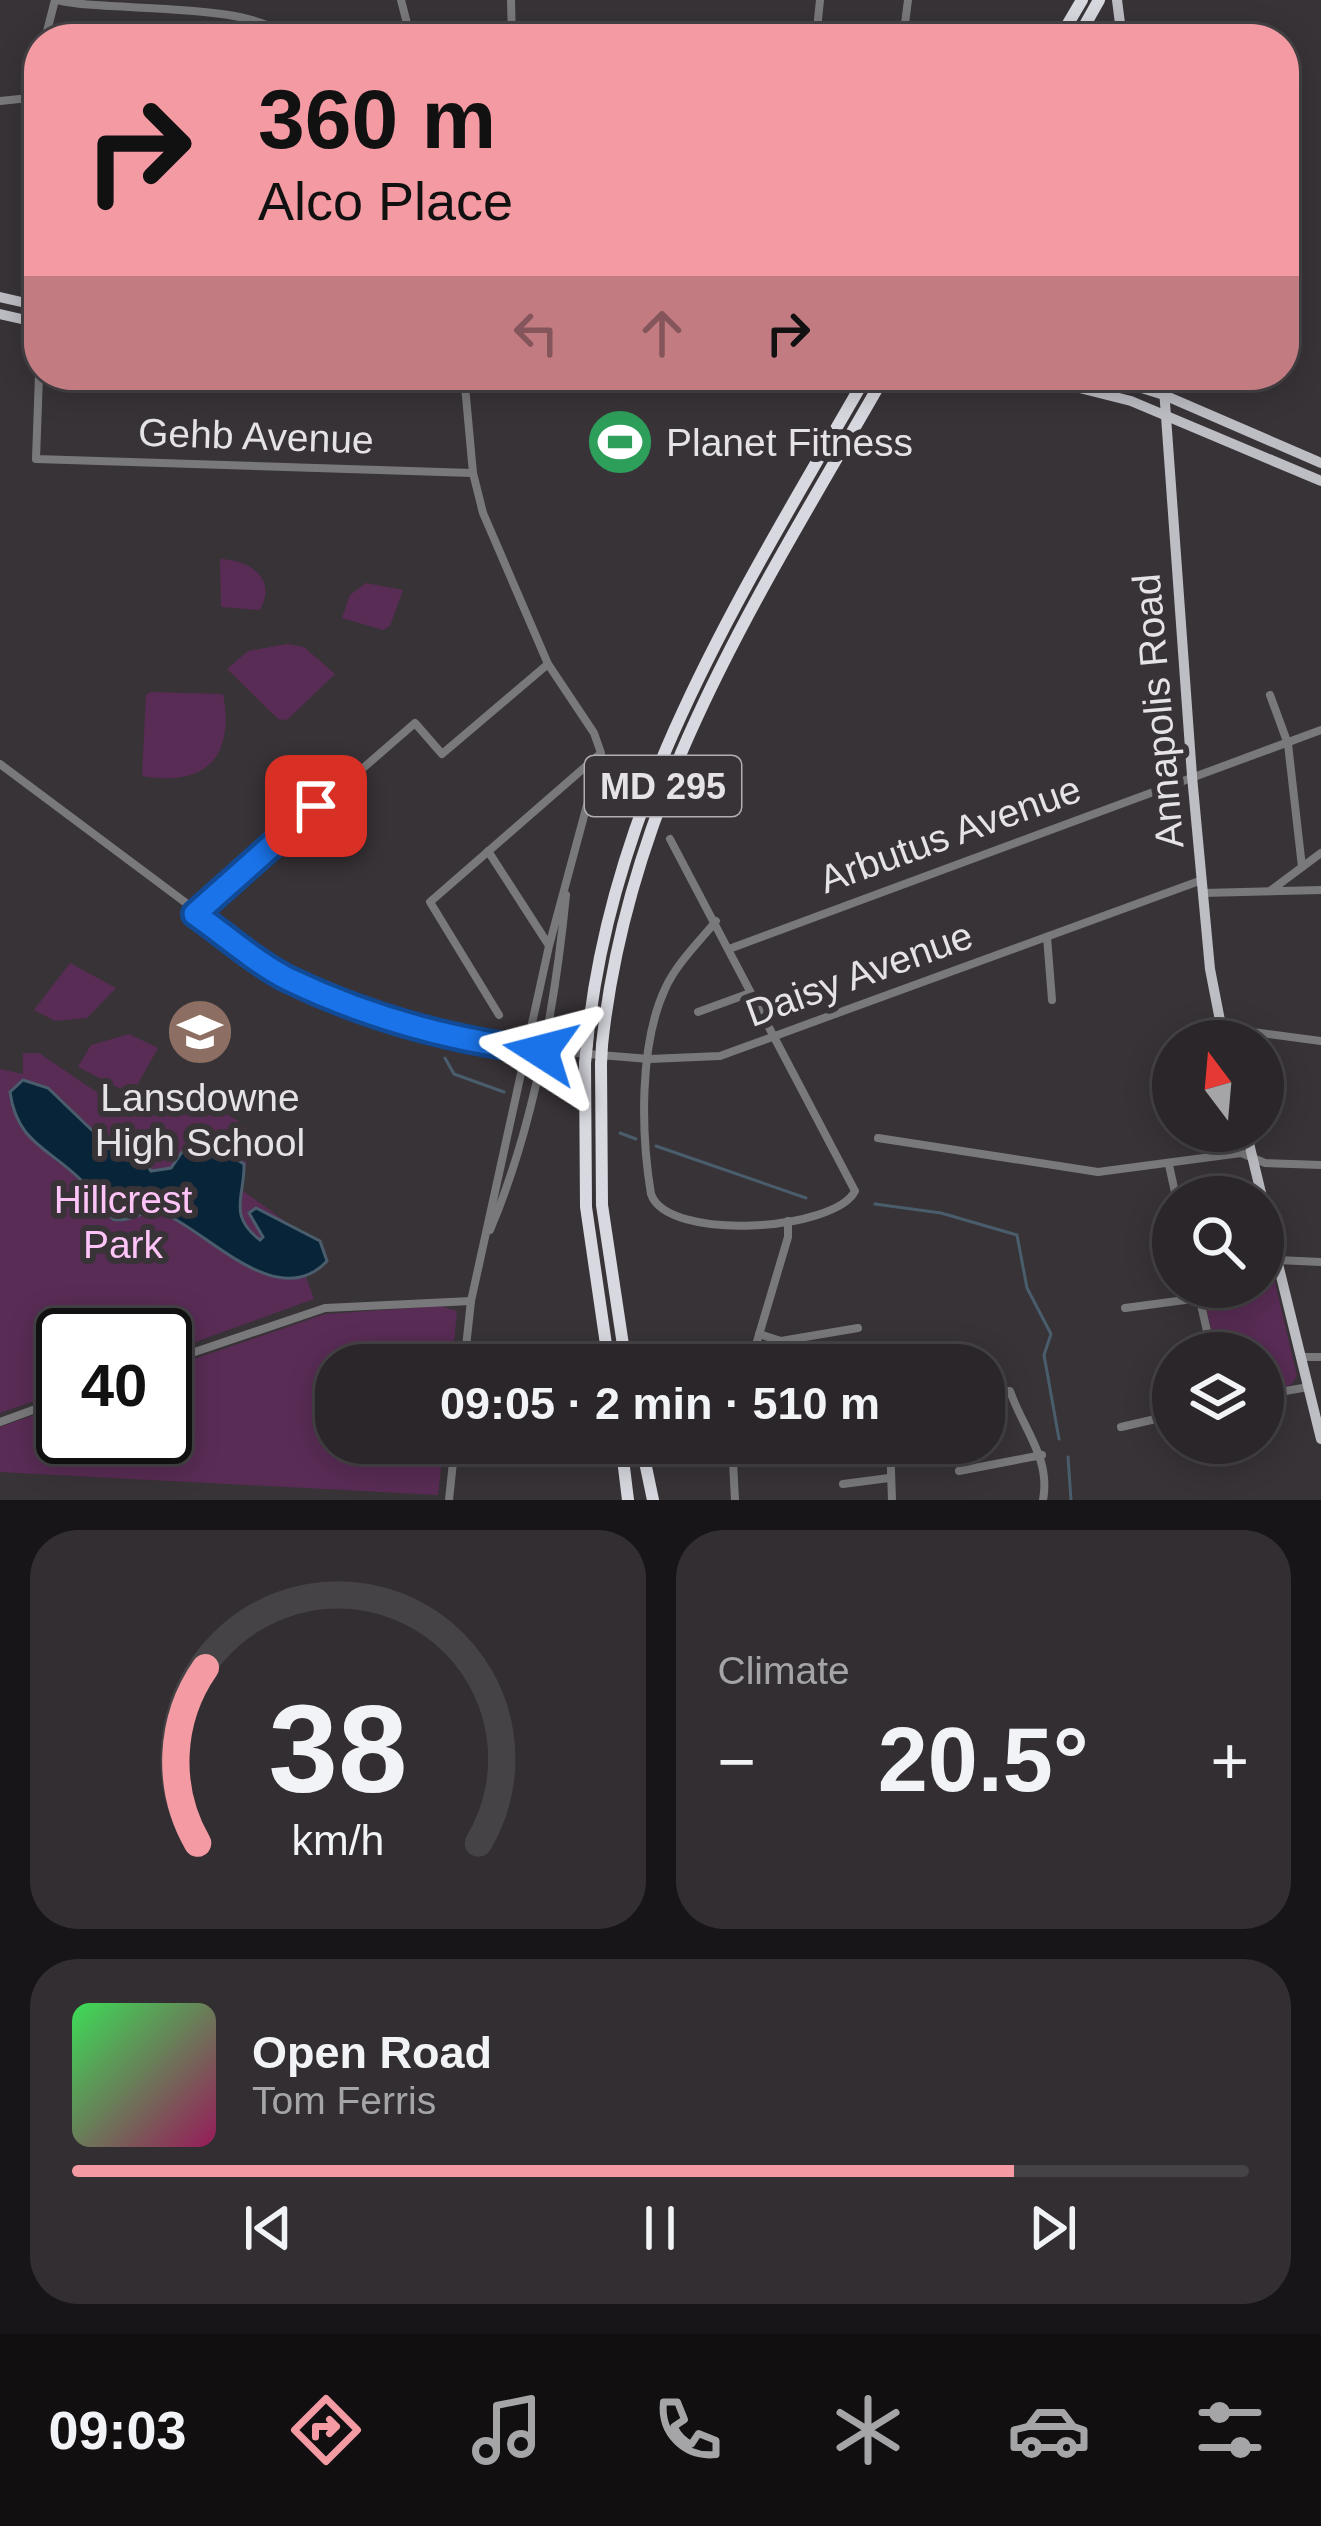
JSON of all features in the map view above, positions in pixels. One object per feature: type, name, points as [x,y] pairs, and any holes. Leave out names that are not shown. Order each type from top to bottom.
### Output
[{"type":"highway","name":"MD 295","points":[[606,1344],[585,1189],[585,1063],[612,894],[663,746],[859,390]]},
{"type":"highway","name":"MD 295","points":[[623,1344],[602,1205],[601,1064],[627,898],[669,774],[734,641],[876,390]]},
{"type":"highway","points":[[623,1464],[628,1500]]},
{"type":"highway","points":[[645,1464],[653,1500]]},
{"type":"main road","points":[[1081,390],[1166,414],[1321,481]]},
{"type":"main road","points":[[1148,390],[1321,463]]},
{"type":"main road","name":"Annapolis Road","points":[[1164,390],[1192,776],[1220,1020]]},
{"type":"main road","points":[[1251,1152],[1256,1176]]},
{"type":"main road","points":[[1284,1290],[1321,1439]]},
{"type":"street","points":[[56,0],[97,5],[148,1],[265,19],[271,24]]},
{"type":"street","name":"Gehb Avenue","points":[[38,390],[36,459],[473,473]]},
{"type":"street","points":[[465,390],[473,473],[487,521],[548,664],[594,733],[601,754],[549,946],[471,1300],[466,1344]]},
{"type":"street","points":[[195,914],[415,723],[442,754],[548,664]]},
{"type":"street","points":[[1270,695],[1288,744],[1302,867]]},
{"type":"street","name":"Arbutus Avenue","points":[[729,949],[1321,730]]},
{"type":"street","points":[[499,1015],[430,902],[601,754]]},
{"type":"street","name":"Daisy Avenue","points":[[0,764],[285,977],[418,1028],[541,1051],[650,1059],[719,1056],[1046,937],[1203,887],[1321,890]]},
{"type":"street","points":[[670,839],[716,921],[854,1195],[788,1221],[747,1228],[669,1215],[656,1207],[647,1152],[650,1059],[664,990],[716,921]]},
{"type":"street","points":[[488,851],[549,946]]},
{"type":"street","points":[[1270,891],[1321,853]]},
{"type":"street","points":[[483,1248],[516,1162],[557,974],[569,868]]},
{"type":"street","points":[[1046,937],[1052,1000]]},
{"type":"street","points":[[698,1012],[750,993]]},
{"type":"street","points":[[1284,1038],[1321,1041]]},
{"type":"street","points":[[878,1138],[1098,1172],[1240,1153],[1321,1165]]},
{"type":"street","points":[[1169,1166],[1171,1176]]},
{"type":"street","points":[[756,1344],[788,1237],[788,1221]]},
{"type":"street","points":[[1284,1261],[1321,1262]]},
{"type":"street","points":[[192,1354],[325,1308],[471,1300]]},
{"type":"street","points":[[1125,1308],[1152,1302]]},
{"type":"street","points":[[759,1334],[793,1340],[858,1328]]},
{"type":"street","points":[[1300,1357],[1321,1358]]},
{"type":"street","points":[[1284,1391],[1308,1387]]},
{"type":"street","points":[[1005,1391],[1010,1391],[1023,1426],[1042,1455],[1043,1500]]},
{"type":"street","points":[[0,1422],[36,1409]]},
{"type":"street","points":[[1121,1427],[1152,1420]]},
{"type":"street","points":[[959,1471],[1042,1455]]},
{"type":"street","points":[[449,1500],[453,1464]]},
{"type":"street","points":[[733,1464],[735,1500]]},
{"type":"street","points":[[890,1464],[892,1500]]},
{"type":"street","points":[[843,1484],[890,1478]]},
{"type":"green space","points":[[220,559],[257,572],[265,588],[260,610],[221,607]]},
{"type":"green space","points":[[366,583],[403,590],[390,626],[383,630],[342,618],[350,595]]},
{"type":"green space","points":[[287,644],[304,647],[335,674],[287,720],[278,719],[227,669],[248,651]]},
{"type":"green space","points":[[223,694],[224,735],[211,763],[183,777],[142,776],[146,695]]},
{"type":"green space","points":[[70,963],[116,988],[87,1018],[55,1021],[34,1010]]},
{"type":"green space","points":[[129,1034],[158,1048],[135,1089],[127,1092],[78,1067],[91,1045]]},
{"type":"green space","name":"Hillcrest Park","points":[[23,1053],[39,1053],[120,1108],[163,1096],[187,1112],[233,1118],[254,1140],[239,1188],[286,1222],[314,1299],[192,1343],[192,1308],[36,1308],[36,1400],[0,1413],[0,1069],[23,1074]]},
{"type":"green space","points":[[440,1306],[457,1311],[454,1344],[315,1344],[315,1464],[442,1464],[438,1495],[0,1472],[0,1427],[36,1414],[36,1464],[192,1464],[192,1360],[325,1314]]},
{"type":"green space","points":[[1206,1308],[1281,1308],[1297,1376],[1284,1386],[1284,1332],[1212,1332]]},
{"type":"water","points":[[23,1080],[48,1088],[102,1140],[136,1148],[151,1171],[171,1168],[191,1139],[207,1141],[244,1164],[240,1205],[250,1231],[260,1240],[263,1237],[249,1213],[256,1208],[320,1241],[327,1261],[308,1275],[266,1274],[167,1215],[152,1212],[113,1219],[81,1180],[27,1134],[10,1092]]},
{"type":"waterway","points":[[445,1058],[454,1074],[504,1092]]},
{"type":"waterway","points":[[620,1133],[636,1139]]},
{"type":"waterway","points":[[656,1146],[806,1198]]},
{"type":"waterway","points":[[875,1204],[941,1213],[1017,1235],[1027,1288],[1051,1334],[1044,1355],[1059,1439]]},
{"type":"waterway","points":[[1068,1457],[1071,1500]]},
{"type":"place","name":"Planet Fitness","points":[[620,442]]},
{"type":"place","name":"Lansdowne High School","points":[[200,1032]]},
{"type":"route","points":[[316,806],[195,914],[285,977],[357,1008],[418,1028],[541,1051]]}]
